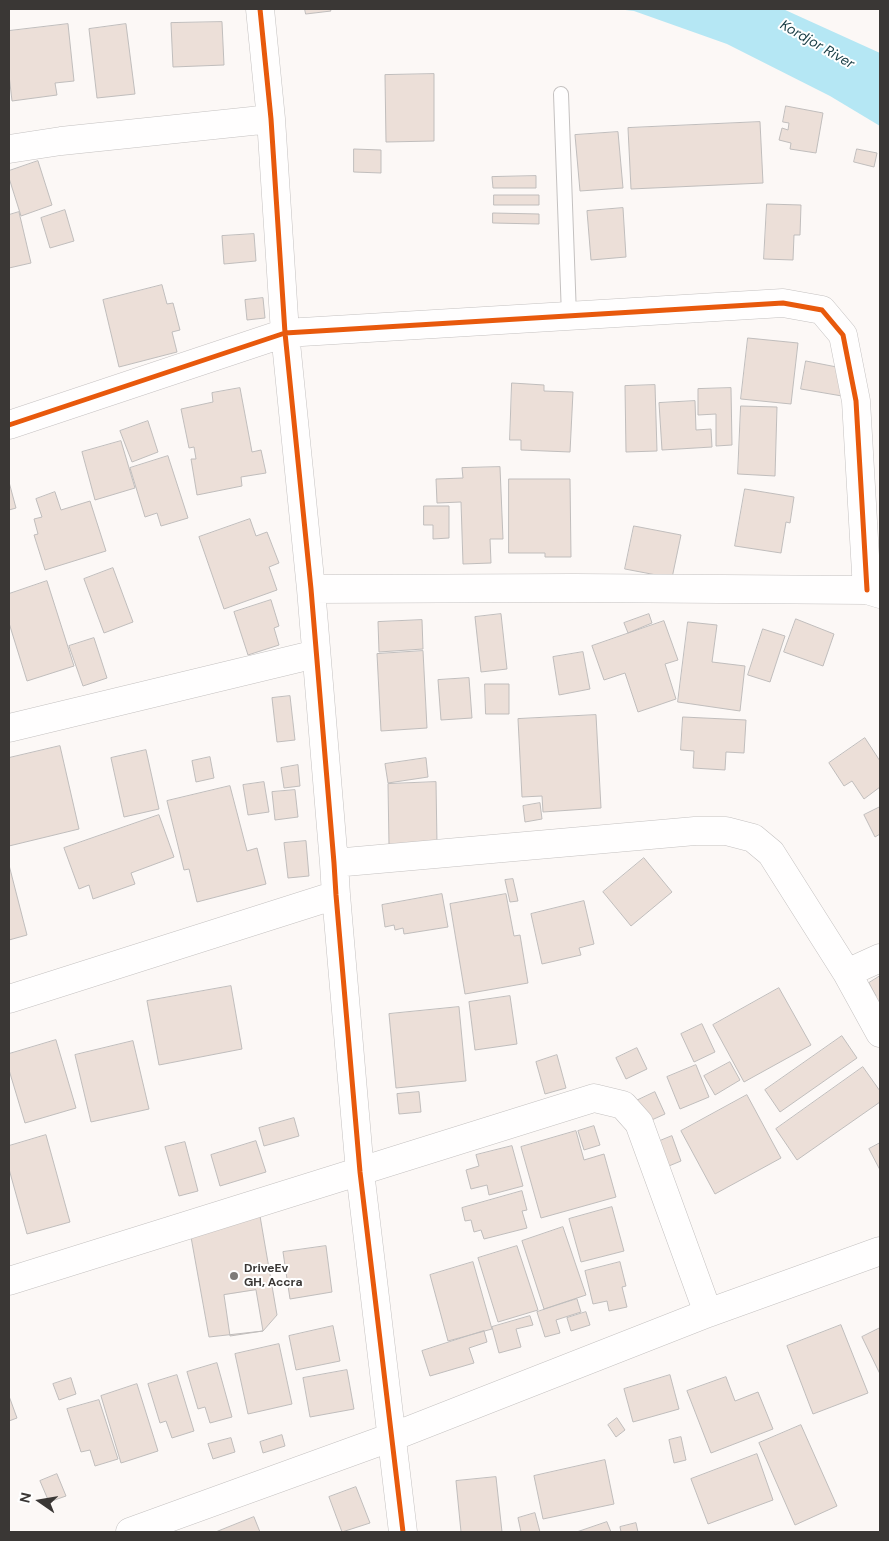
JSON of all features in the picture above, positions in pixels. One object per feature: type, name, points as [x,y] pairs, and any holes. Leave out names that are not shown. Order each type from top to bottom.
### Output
[{"type":"street","points":[[260,9],[271,119],[285,333],[311,589],[360,1172],[403,1532]]},
{"type":"street","points":[[9,149],[71,140],[271,119]]},
{"type":"street","points":[[9,425],[285,333],[783,303],[822,310],[843,335],[856,401],[874,592],[584,588],[311,589]]},
{"type":"street","points":[[9,728],[316,654]]},
{"type":"street","points":[[334,863],[696,831],[726,831],[753,838],[772,853],[847,973],[880,1033]]},
{"type":"street","points":[[9,999],[336,895]]},
{"type":"street","points":[[847,973],[880,958]]},
{"type":"street","points":[[9,1282],[594,1098],[623,1105],[639,1123],[708,1313]]},
{"type":"street","points":[[130,1532],[392,1437],[708,1313],[880,1251]]},
{"type":"lane","points":[[560,94],[569,316]]},
{"type":"water","name":"Kordjor River","points":[[617,9],[783,9],[880,53],[880,126],[830,96],[727,44],[634,11]]},
{"type":"building","points":[[305,9],[330,9],[331,11],[306,14]]},
{"type":"building","points":[[222,22],[224,65],[173,67],[171,23]]},
{"type":"building","points":[[68,24],[74,81],[55,83],[57,95],[12,101],[9,75],[9,31]]},
{"type":"building","points":[[126,24],[135,94],[97,98],[89,29]]},
{"type":"building","points":[[434,74],[434,141],[386,142],[385,75]]},
{"type":"building","points":[[786,106],[823,113],[816,153],[790,149],[791,143],[779,140],[782,128],[788,130],[789,123],[783,122]]},
{"type":"building","points":[[760,122],[763,183],[631,189],[628,128]]},
{"type":"building","points":[[618,132],[623,188],[580,191],[575,135]]},
{"type":"building","points":[[354,149],[381,150],[381,173],[354,172]]},
{"type":"building","points":[[857,149],[877,153],[874,167],[854,162]]},
{"type":"building","points":[[38,161],[52,205],[21,216],[9,178],[9,171]]},
{"type":"building","points":[[536,176],[536,188],[493,188],[492,177]]},
{"type":"building","points":[[494,195],[539,195],[539,205],[494,205]]},
{"type":"building","points":[[767,204],[801,205],[800,235],[794,235],[793,260],[764,259]]},
{"type":"building","points":[[623,208],[626,257],[591,260],[587,211]]},
{"type":"building","points":[[65,210],[74,241],[50,248],[41,218]]},
{"type":"building","points":[[19,212],[31,263],[9,268],[9,215]]},
{"type":"building","points":[[493,213],[539,214],[539,224],[493,223]]},
{"type":"building","points":[[254,234],[256,261],[224,264],[222,236]]},
{"type":"building","points":[[162,285],[167,304],[173,303],[180,330],[172,332],[177,352],[119,367],[103,300]]},
{"type":"building","points":[[263,298],[265,318],[247,320],[245,300]]},
{"type":"building","points":[[748,338],[798,343],[791,404],[741,399]]},
{"type":"building","points":[[806,361],[847,369],[842,396],[801,389]]},
{"type":"building","points":[[512,383],[544,385],[544,391],[573,392],[570,452],[521,450],[521,440],[510,440]]},
{"type":"building","points":[[655,385],[657,451],[626,452],[625,386]]},
{"type":"building","points":[[240,388],[252,452],[261,450],[266,473],[241,477],[242,486],[197,495],[191,459],[196,459],[194,447],[189,448],[181,409],[213,402],[212,393]]},
{"type":"building","points":[[731,388],[732,445],[716,446],[716,414],[698,415],[698,389]]},
{"type":"building","points":[[695,401],[696,430],[711,429],[712,447],[662,450],[659,403]]},
{"type":"building","points":[[741,406],[777,407],[775,476],[738,474]]},
{"type":"building","points":[[148,421],[158,452],[132,462],[120,431]]},
{"type":"building","points":[[121,441],[135,488],[95,500],[82,452]]},
{"type":"building","points":[[168,456],[188,518],[161,526],[157,513],[145,517],[130,468]]},
{"type":"building","points":[[500,467],[503,539],[490,539],[491,563],[463,564],[461,502],[437,503],[436,479],[463,478],[462,468]]},
{"type":"building","points":[[509,479],[570,479],[571,557],[545,557],[545,553],[509,553]]},
{"type":"building","points":[[9,482],[16,508],[9,510]]},
{"type":"building","points":[[745,489],[794,497],[790,523],[786,522],[781,553],[735,546]]},
{"type":"building","points":[[55,492],[61,510],[90,501],[106,551],[45,570],[34,535],[38,534],[34,519],[42,517],[36,499]]},
{"type":"building","points":[[424,506],[449,506],[449,538],[433,539],[433,525],[424,525]]},
{"type":"building","points":[[250,519],[256,536],[267,532],[279,563],[269,567],[277,590],[224,609],[199,537]]},
{"type":"building","points":[[634,526],[681,535],[672,578],[625,569]]},
{"type":"building","points":[[113,568],[133,622],[104,633],[84,579]]},
{"type":"building","points":[[47,581],[74,666],[27,681],[9,623],[9,594]]},
{"type":"building","points":[[271,600],[279,626],[274,628],[279,645],[248,655],[234,612]]},
{"type":"building","points":[[501,614],[507,669],[481,672],[475,617]]},
{"type":"building","points":[[649,614],[652,623],[628,633],[624,623]]},
{"type":"building","points":[[796,619],[834,634],[823,666],[784,652]]},
{"type":"building","points":[[422,620],[423,649],[379,652],[378,622]]},
{"type":"building","points":[[664,621],[678,660],[665,664],[676,699],[638,712],[625,673],[604,680],[592,646]]},
{"type":"building","points":[[688,622],[717,625],[712,662],[745,666],[740,711],[678,702]]},
{"type":"building","points":[[763,629],[785,636],[770,682],[748,675]]},
{"type":"building","points":[[94,638],[107,678],[83,686],[69,646]]},
{"type":"building","points":[[423,651],[427,728],[381,731],[377,654]]},
{"type":"building","points":[[583,652],[590,689],[559,695],[553,657]]},
{"type":"building","points":[[469,678],[472,718],[441,720],[438,680]]},
{"type":"building","points":[[485,684],[509,684],[509,714],[486,714]]},
{"type":"building","points":[[290,696],[295,740],[277,742],[272,698]]},
{"type":"building","points":[[596,715],[601,808],[543,812],[542,796],[522,797],[518,719]]},
{"type":"building","points":[[683,717],[746,720],[744,753],[726,752],[725,770],[693,768],[694,751],[681,750]]},
{"type":"building","points":[[865,738],[880,761],[880,787],[864,799],[852,781],[844,786],[829,763]]},
{"type":"building","points":[[60,746],[79,829],[9,846],[9,758]]},
{"type":"building","points":[[146,750],[159,809],[124,817],[111,758]]},
{"type":"building","points":[[210,757],[214,778],[196,782],[192,761]]},
{"type":"building","points":[[426,758],[428,777],[388,783],[385,764]]},
{"type":"building","points":[[298,765],[300,786],[284,788],[281,768]]},
{"type":"building","points":[[264,782],[269,812],[248,815],[243,785]]},
{"type":"building","points":[[436,782],[437,844],[389,845],[388,784]]},
{"type":"building","points":[[230,786],[247,851],[257,848],[266,884],[197,902],[189,869],[184,870],[167,801]]},
{"type":"building","points":[[295,790],[298,817],[275,820],[272,792]]},
{"type":"building","points":[[540,803],[542,819],[525,822],[523,806]]},
{"type":"building","points":[[880,807],[880,834],[875,837],[864,815]]},
{"type":"building","points":[[159,815],[174,857],[131,873],[135,884],[93,899],[89,885],[79,889],[64,848]]},
{"type":"building","points":[[306,841],[309,876],[288,878],[284,843]]},
{"type":"building","points":[[644,858],[672,892],[631,926],[603,892]]},
{"type":"building","points":[[9,865],[27,935],[9,940]]},
{"type":"building","points":[[513,879],[518,901],[510,902],[505,880]]},
{"type":"building","points":[[442,894],[448,927],[404,934],[403,928],[395,930],[394,925],[385,927],[382,905]]},
{"type":"building","points":[[506,894],[514,936],[520,935],[528,983],[465,994],[450,904]]},
{"type":"building","points":[[584,901],[594,944],[579,948],[581,955],[542,964],[531,914]]},
{"type":"building","points":[[880,976],[880,1013],[872,999],[876,996],[869,983]]},
{"type":"building","points":[[231,986],[242,1049],[159,1065],[147,1001]]},
{"type":"building","points":[[779,988],[811,1045],[744,1082],[713,1025]]},
{"type":"building","points":[[510,996],[517,1044],[475,1050],[469,1002]]},
{"type":"building","points":[[459,1007],[466,1081],[396,1088],[389,1014]]},
{"type":"building","points":[[702,1024],[715,1052],[694,1062],[681,1034]]},
{"type":"building","points":[[842,1036],[857,1058],[780,1112],[765,1090]]},
{"type":"building","points":[[56,1040],[76,1108],[25,1123],[9,1070],[9,1054]]},
{"type":"building","points":[[133,1041],[149,1109],[91,1122],[75,1055]]},
{"type":"building","points":[[637,1048],[647,1069],[626,1079],[616,1058]]},
{"type":"building","points":[[557,1055],[566,1088],[545,1094],[536,1062]]},
{"type":"building","points":[[730,1062],[740,1080],[715,1095],[704,1076]]},
{"type":"building","points":[[696,1065],[709,1097],[680,1109],[667,1077]]},
{"type":"building","points":[[863,1067],[880,1091],[880,1102],[797,1160],[776,1129]]},
{"type":"building","points":[[419,1092],[421,1112],[399,1114],[397,1094]]},
{"type":"building","points":[[655,1092],[665,1114],[645,1123],[636,1101]]},
{"type":"building","points":[[747,1095],[781,1158],[715,1194],[681,1131]]},
{"type":"building","points":[[294,1118],[299,1136],[264,1146],[259,1128]]},
{"type":"building","points":[[594,1126],[600,1145],[584,1150],[578,1131]]},
{"type":"building","points":[[576,1131],[584,1160],[604,1154],[616,1197],[541,1218],[521,1147]]},
{"type":"building","points":[[46,1135],[70,1222],[27,1234],[9,1169],[9,1146]]},
{"type":"building","points":[[672,1136],[681,1161],[664,1168],[655,1143]]},
{"type":"building","points":[[256,1141],[266,1172],[220,1186],[211,1155]]},
{"type":"building","points":[[185,1142],[198,1191],[179,1196],[165,1147]]},
{"type":"building","points":[[880,1143],[880,1170],[869,1149]]},
{"type":"building","points":[[512,1146],[523,1186],[489,1195],[487,1185],[471,1189],[466,1170],[479,1166],[476,1155]]},
{"type":"building","points":[[522,1191],[527,1210],[522,1211],[527,1228],[484,1239],[481,1230],[474,1232],[471,1220],[465,1221],[462,1208]]},
{"type":"building","points":[[612,1207],[624,1251],[581,1262],[569,1219]]},
{"type":"building","name":"DriveEv GH, Accra","points":[[260,1216],[277,1315],[263,1331],[209,1337],[191,1237]]},
{"type":"building","points":[[563,1227],[586,1295],[544,1309],[522,1241]]},
{"type":"building","points":[[326,1246],[332,1292],[290,1299],[283,1252]]},
{"type":"building","points":[[517,1246],[538,1310],[498,1322],[478,1258]]},
{"type":"building","points":[[473,1262],[492,1329],[448,1341],[430,1275]]},
{"type":"building","points":[[620,1262],[626,1286],[622,1287],[627,1307],[609,1311],[607,1301],[593,1304],[585,1271]]},
{"type":"building","points":[[256,1290],[263,1331],[230,1336],[224,1295]]},
{"type":"building","points":[[577,1299],[581,1312],[556,1320],[560,1333],[545,1337],[537,1312]]},
{"type":"building","points":[[586,1312],[590,1325],[571,1331],[567,1318]]},
{"type":"building","points":[[530,1316],[533,1325],[516,1329],[521,1347],[499,1353],[492,1327]]},
{"type":"building","points":[[841,1325],[868,1393],[813,1414],[787,1346]]},
{"type":"building","points":[[333,1326],[340,1361],[296,1370],[289,1336]]},
{"type":"building","points":[[880,1328],[880,1374],[862,1337]]},
{"type":"building","points":[[484,1331],[487,1342],[469,1348],[474,1363],[430,1376],[422,1351]]},
{"type":"building","points":[[279,1344],[292,1404],[248,1414],[235,1354]]},
{"type":"building","points":[[217,1363],[232,1417],[210,1423],[205,1407],[198,1409],[187,1372]]},
{"type":"building","points":[[347,1370],[354,1409],[310,1417],[303,1378]]},
{"type":"building","points":[[177,1375],[194,1431],[172,1438],[166,1421],[160,1423],[148,1384]]},
{"type":"building","points":[[670,1375],[679,1409],[633,1422],[624,1389]]},
{"type":"building","points":[[726,1377],[735,1401],[758,1392],[773,1429],[711,1453],[687,1391]]},
{"type":"building","points":[[71,1378],[76,1394],[59,1400],[53,1384]]},
{"type":"building","points":[[137,1384],[158,1451],[121,1463],[101,1396]]},
{"type":"building","points":[[9,1396],[17,1418],[9,1421]]},
{"type":"building","points":[[99,1400],[118,1459],[95,1466],[90,1450],[81,1452],[67,1409]]},
{"type":"building","points":[[617,1418],[625,1430],[616,1437],[608,1425]]},
{"type":"building","points":[[801,1425],[837,1506],[795,1525],[759,1443]]},
{"type":"building","points":[[282,1435],[285,1446],[263,1453],[260,1442]]},
{"type":"building","points":[[681,1437],[686,1460],[674,1463],[669,1440]]},
{"type":"building","points":[[231,1438],[235,1452],[213,1459],[208,1444]]},
{"type":"building","points":[[757,1454],[773,1500],[708,1524],[691,1479]]},
{"type":"building","points":[[605,1460],[614,1504],[543,1519],[534,1476]]},
{"type":"building","points":[[57,1474],[66,1496],[49,1502],[40,1481]]},
{"type":"building","points":[[496,1477],[502,1532],[461,1532],[456,1481]]},
{"type":"building","points":[[356,1487],[370,1523],[342,1532],[329,1497]]},
{"type":"building","points":[[535,1513],[540,1532],[521,1532],[518,1518]]},
{"type":"building","points":[[254,1517],[260,1532],[216,1532]]},
{"type":"building","points":[[607,1522],[611,1532],[577,1532]]},
{"type":"building","points":[[636,1523],[638,1532],[621,1532],[620,1527]]},
{"type":"cycle path","points":[[260,9],[271,119],[285,333],[311,589],[360,1172],[403,1532]]},
{"type":"cycle path","points":[[9,425],[285,333],[783,303],[822,310],[843,335],[856,401],[867,590]]},
{"type":"place","name":"DriveEv GH, Accra","points":[[234,1276]]}]
